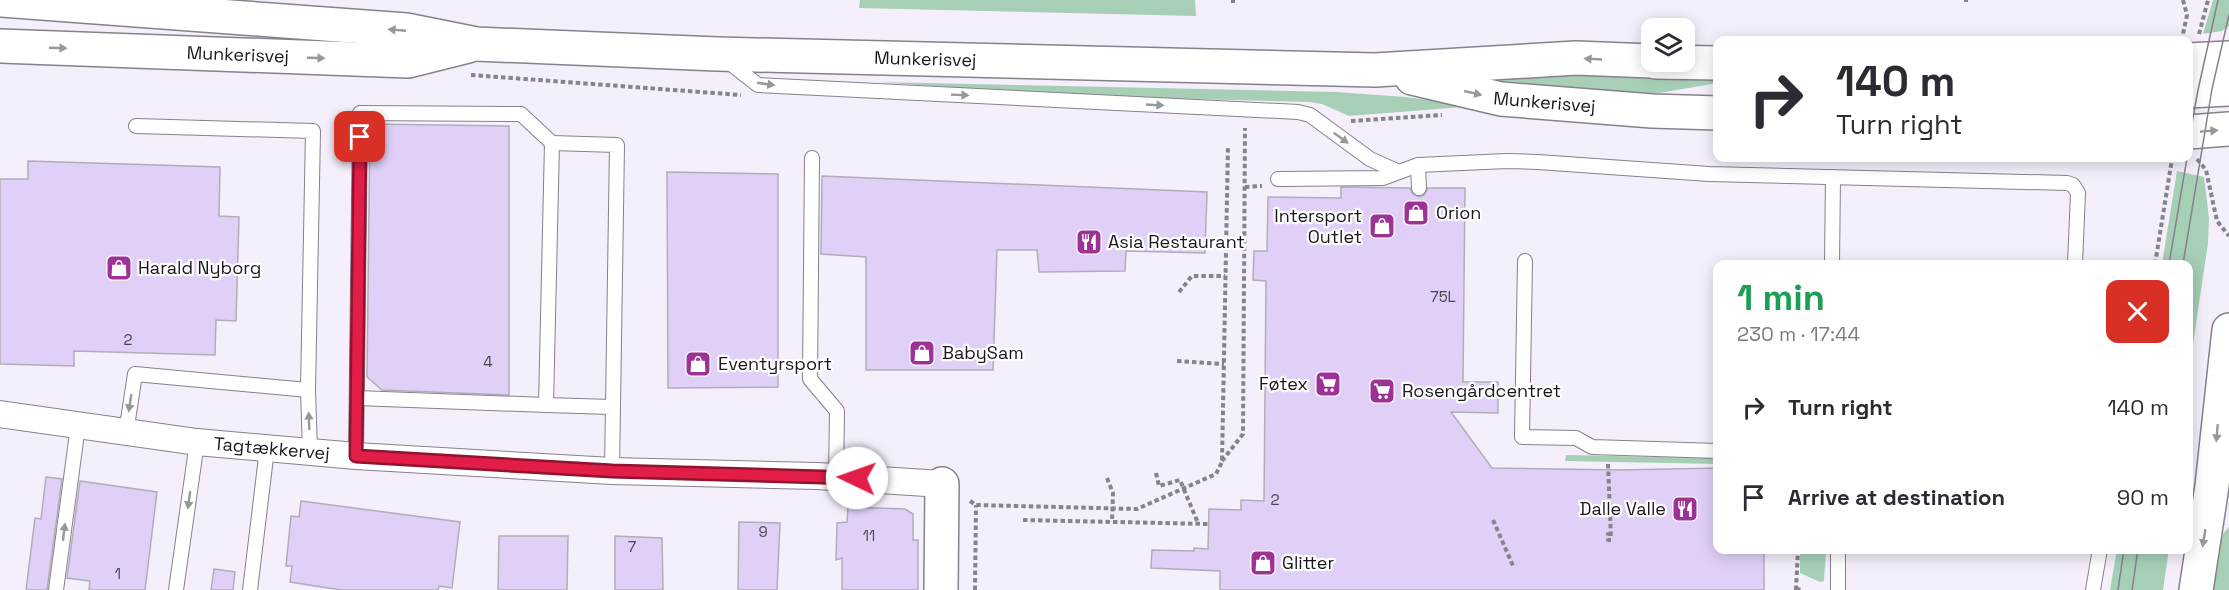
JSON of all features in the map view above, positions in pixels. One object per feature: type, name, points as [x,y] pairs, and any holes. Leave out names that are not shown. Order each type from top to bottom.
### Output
[{"type":"main road","name":"Munkerisvej","points":[[2,0],[406,30],[476,44],[717,54],[1375,70],[1576,58],[1641,61]]},
{"type":"main road","points":[[0,23],[220,34],[254,19]]},
{"type":"main road","name":"Munkerisvej","points":[[0,46],[408,62],[476,44]]},
{"type":"main road","points":[[1695,63],[1713,63]]},
{"type":"main road","points":[[2193,86],[2219,63]]},
{"type":"main road","name":"Munkerisvej","points":[[1375,70],[1501,99],[1652,111],[1713,113]]},
{"type":"main road","points":[[1652,111],[1713,95]]},
{"type":"main road","points":[[2193,146],[2229,129]]},
{"type":"main road","points":[[2196,590],[2221,487],[2229,330]]},
{"type":"main road","points":[[941,590],[942,484]]},
{"type":"street","name":"Tagtækkervej","points":[[0,414],[197,442],[356,456],[612,471],[836,477],[942,484]]},
{"type":"lane","points":[[717,54],[758,85],[1310,114],[1370,159],[1399,172]]},
{"type":"lane","points":[[356,456],[360,113],[521,114],[552,143],[617,145],[612,471]]},
{"type":"lane","points":[[136,126],[314,131],[308,390],[310,452]]},
{"type":"lane","points":[[546,405],[552,143]]},
{"type":"lane","points":[[812,158],[810,379],[837,411],[836,477]]},
{"type":"lane","points":[[1278,179],[1383,178],[1418,165],[1538,162],[1709,174],[2067,183],[2073,185],[2078,193],[2075,260]]},
{"type":"lane","points":[[1418,165],[1419,188]]},
{"type":"lane","points":[[1832,260],[1833,177]]},
{"type":"lane","points":[[1525,261],[1522,437],[1576,438],[1592,447],[1713,451]]},
{"type":"lane","points":[[126,433],[135,374],[308,390]]},
{"type":"lane","points":[[357,398],[612,407]]},
{"type":"lane","points":[[56,590],[78,426]]},
{"type":"lane","points":[[176,590],[197,442]]},
{"type":"lane","points":[[250,590],[267,449]]},
{"type":"lane","points":[[1838,554],[1838,590]]},
{"type":"lane","points":[[2093,590],[2099,554]]},
{"type":"path","points":[[2183,0],[2187,15],[2183,36]]},
{"type":"path","points":[[942,484],[976,505],[1137,509],[1216,474],[1243,434],[1245,121]]},
{"type":"path","points":[[1222,462],[1228,146]]},
{"type":"path","points":[[2193,160],[2206,170],[2217,221],[2229,236]]},
{"type":"path","points":[[2156,260],[2179,162]]},
{"type":"path","points":[[1179,292],[1192,276],[1225,276]]},
{"type":"path","points":[[1177,361],[1224,364]]},
{"type":"path","points":[[1608,448],[1611,538]]},
{"type":"path","points":[[1156,473],[1159,486],[1180,480],[1198,523]]},
{"type":"path","points":[[1107,478],[1113,493],[1112,522]]},
{"type":"path","points":[[975,590],[976,505]]},
{"type":"path","points":[[1023,520],[1208,524]]},
{"type":"path","points":[[1493,520],[1514,567]]},
{"type":"path","points":[[1798,554],[1796,590],[1802,590]]},
{"type":"green space","points":[[860,0],[1195,0],[1196,16],[859,8]]},
{"type":"green space","points":[[2213,0],[2229,0],[2229,26],[2222,31],[2203,34]]},
{"type":"green space","points":[[1466,69],[1713,76],[1713,84],[1647,95],[1579,90],[1467,76]]},
{"type":"green space","points":[[878,82],[1336,92],[1405,97],[1476,106],[1349,116],[1322,104],[1309,102],[1073,96]]},
{"type":"green space","points":[[2177,171],[2204,177],[2209,218],[2208,243],[2193,344],[2193,260],[2163,260]]},
{"type":"green space","points":[[1566,455],[1713,458],[1713,464],[1565,461]]},
{"type":"green space","points":[[2229,527],[2229,590],[2212,590],[2220,537]]},
{"type":"green space","points":[[1800,554],[1826,554],[1824,581],[1820,582],[1800,573]]},
{"type":"green space","points":[[2116,554],[2168,554],[2163,590],[2110,590]]},
{"type":"building","points":[[370,124],[509,126],[509,395],[382,390],[367,377]]},
{"type":"building","name":"Harald Nyborg","points":[[28,161],[220,167],[219,216],[239,217],[236,321],[216,320],[215,355],[74,351],[74,366],[0,364],[0,179],[28,179]]},
{"type":"building","points":[[667,172],[778,174],[778,387],[668,388]]},
{"type":"building","points":[[822,176],[1207,192],[1205,253],[1126,251],[1125,271],[1039,272],[1037,250],[997,250],[993,370],[866,370],[866,257],[821,254]]},
{"type":"building","name":"Rosengårdcentret","points":[[1341,187],[1410,188],[1412,193],[1419,197],[1424,195],[1428,188],[1465,188],[1463,382],[1498,382],[1498,413],[1451,412],[1492,468],[1619,470],[1713,468],[1713,554],[1764,554],[1764,590],[1220,590],[1220,571],[1151,568],[1152,550],[1208,549],[1209,509],[1241,510],[1241,500],[1264,501],[1266,281],[1253,280],[1254,251],[1267,251],[1268,197],[1341,198]]},
{"type":"building","points":[[46,477],[62,479],[47,590],[26,590],[35,518],[41,519]]},
{"type":"building","points":[[80,481],[157,492],[145,590],[89,590],[90,581],[67,578]]},
{"type":"building","points":[[301,501],[460,522],[452,588],[439,586],[438,590],[341,590],[290,582],[292,566],[286,566],[291,516],[299,517]]},
{"type":"building","points":[[848,507],[905,509],[913,514],[913,540],[918,540],[918,590],[842,590],[842,558],[836,560],[837,523],[847,522]]},
{"type":"building","points":[[739,522],[780,523],[777,590],[738,590]]},
{"type":"building","points":[[499,536],[568,536],[567,590],[498,590]]},
{"type":"building","points":[[615,536],[662,538],[663,590],[615,590]]},
{"type":"building","points":[[214,569],[235,572],[233,590],[211,590]]},
{"type":"tram line","points":[[2193,118],[2218,0]]},
{"type":"tram line","points":[[2184,260],[2212,89],[2229,15]]},
{"type":"tram line","points":[[2170,260],[2186,162]]},
{"type":"tram line","points":[[2118,590],[2123,554]]},
{"type":"tram line","points":[[2132,590],[2137,554]]},
{"type":"place","name":"Orion","points":[[1416,213]]},
{"type":"place","name":"Intersport Outlet","points":[[1382,226]]},
{"type":"place","name":"Asia Restaurant","points":[[1089,242]]},
{"type":"place","name":"Harald Nyborg","points":[[119,268]]},
{"type":"place","name":"BabySam","points":[[922,353]]},
{"type":"place","name":"Eventyrsport","points":[[698,364]]},
{"type":"place","name":"Føtex","points":[[1328,384]]},
{"type":"place","name":"Rosengårdcentret","points":[[1382,391]]},
{"type":"place","name":"Dalle Valle","points":[[1685,509]]},
{"type":"place","name":"Glitter","points":[[1263,563]]},
{"type":"route","points":[[360,137],[356,456],[612,471],[857,478]]}]
